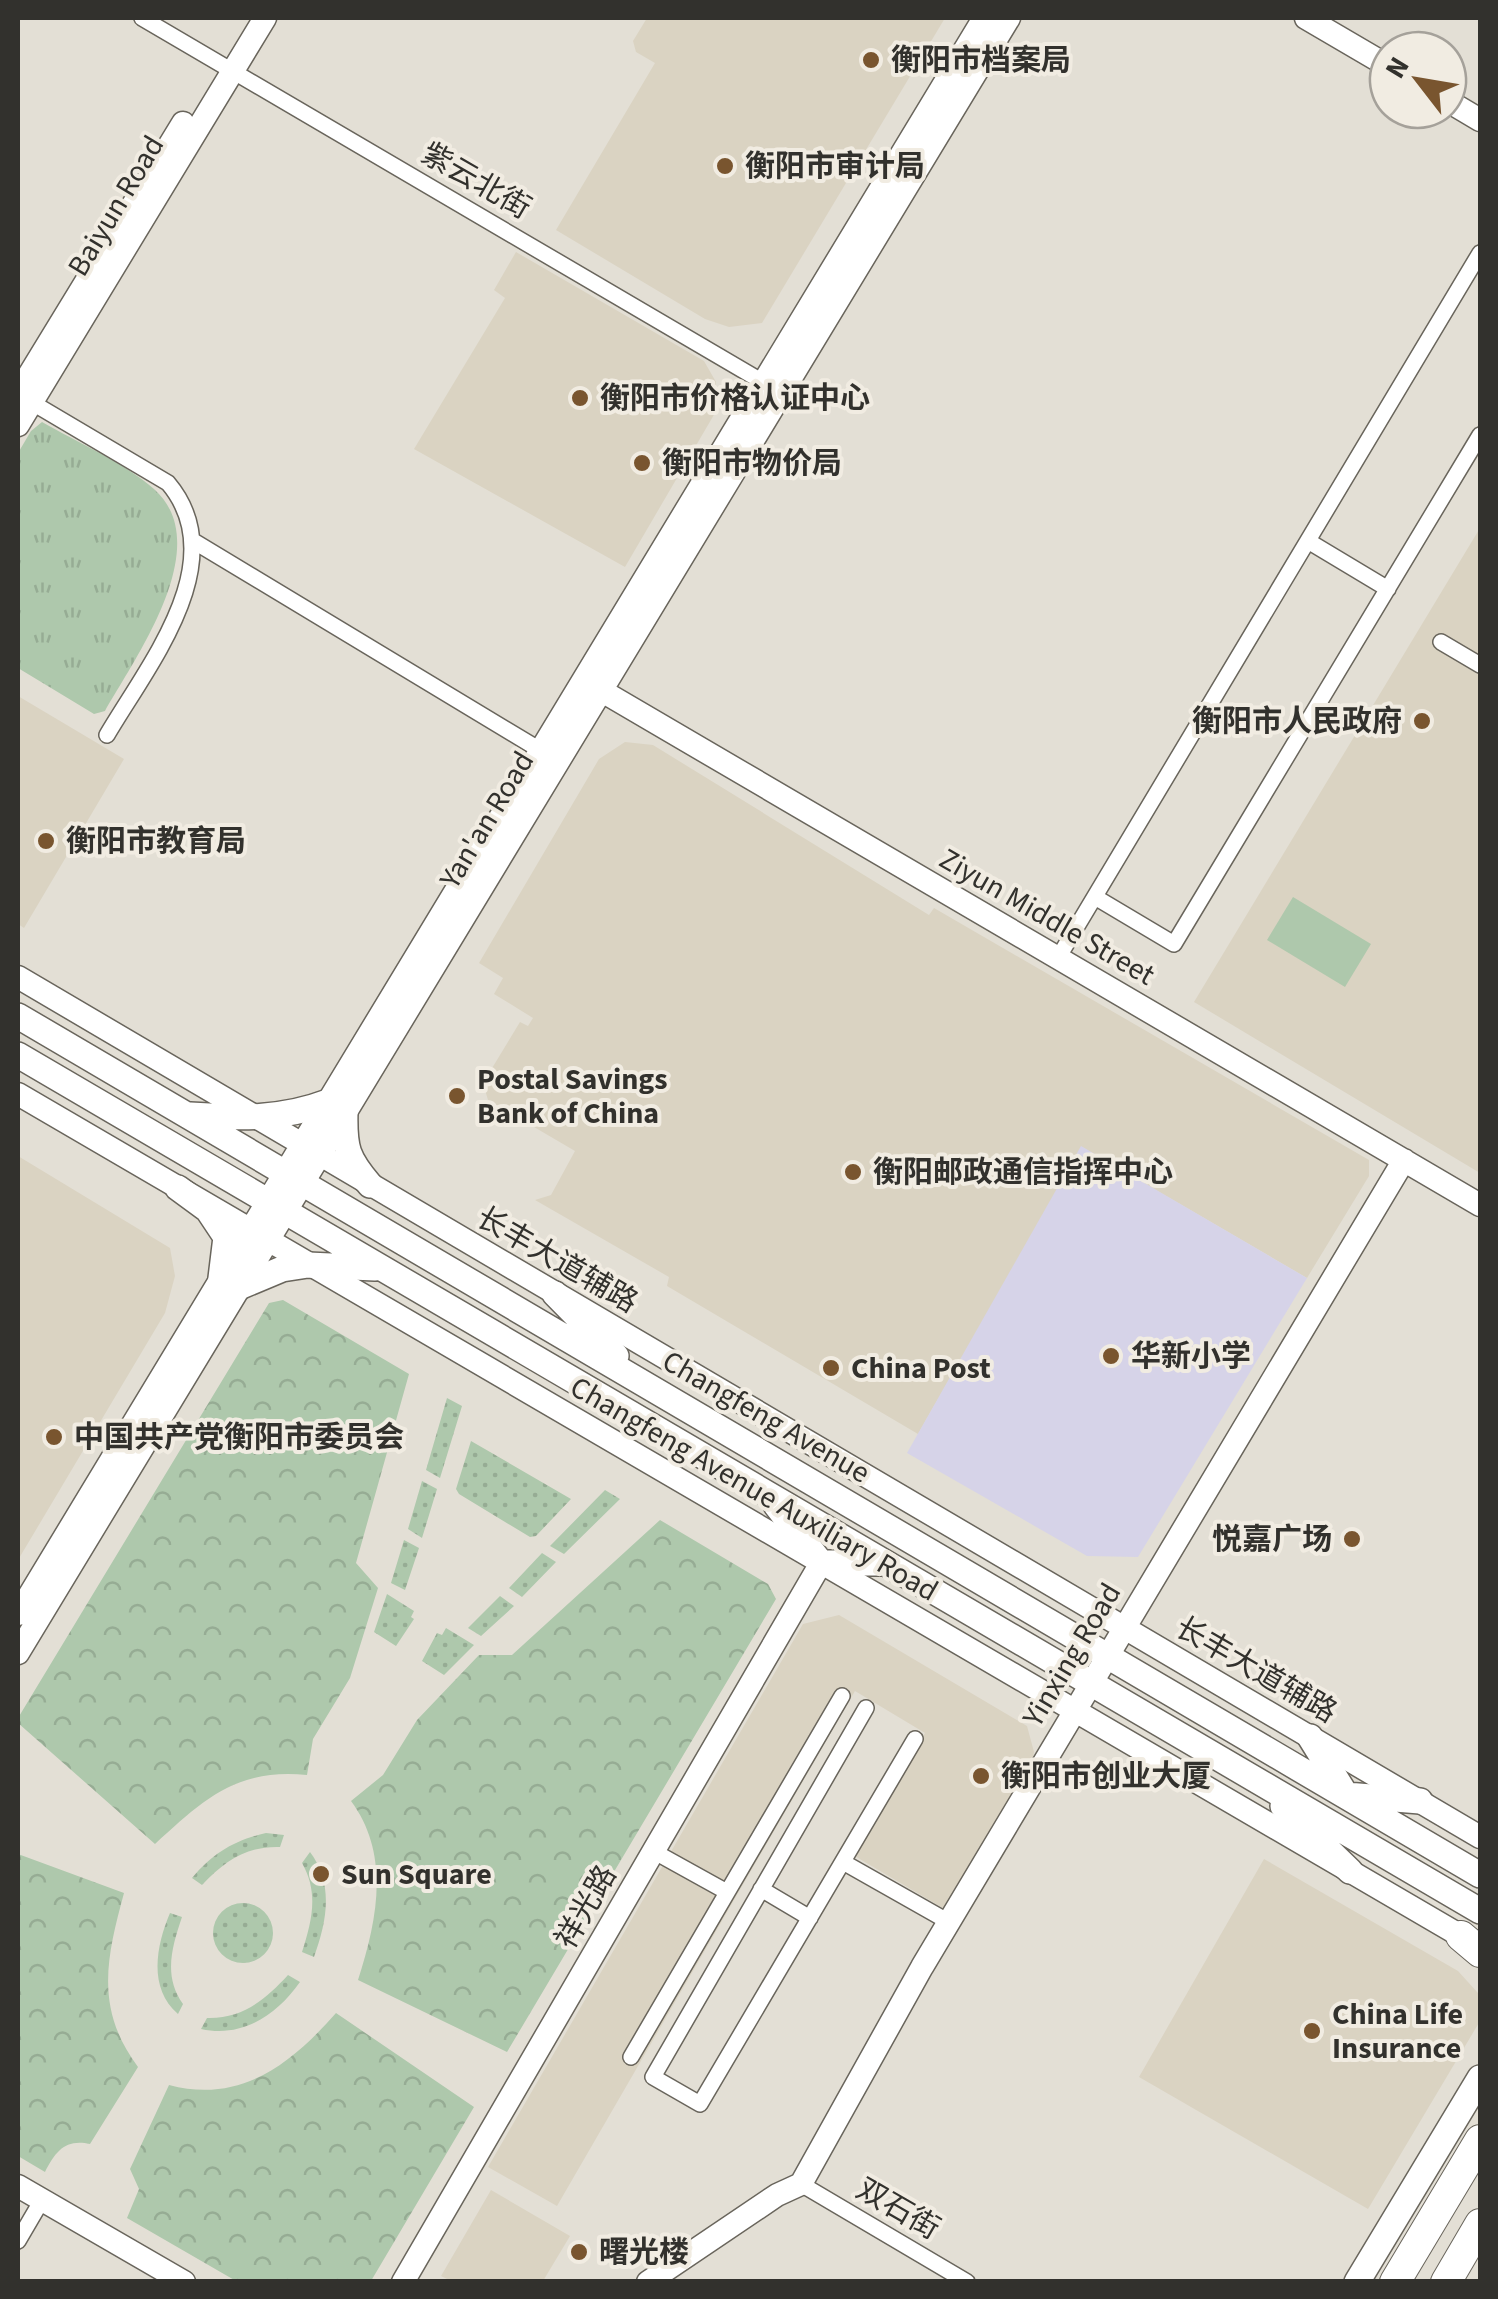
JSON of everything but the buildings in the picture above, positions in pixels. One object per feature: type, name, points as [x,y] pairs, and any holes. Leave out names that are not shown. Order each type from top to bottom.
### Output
[{"type":"highway","points":[[1395,2282],[1480,2140]]},
{"type":"highway","points":[[1446,2282],[1480,2224]]},
{"type":"main road","name":"Baiyun Road","points":[[226,67],[248,18]]},
{"type":"main road","name":"Baiyun Road","points":[[18,425],[22,396],[226,67],[265,18]]},
{"type":"main road","name":"Yan'an Road","points":[[18,1614],[230,1283],[592,686],[772,387],[984,18]]},
{"type":"main road","name":"Yan'an Road","points":[[772,387],[1009,18]]},
{"type":"main road","points":[[1306,18],[1368,54]]},
{"type":"main road","points":[[1334,18],[1368,38]]},
{"type":"main road","name":"Yan'an Road","points":[[336,1107],[540,750],[592,686]]},
{"type":"main road","name":"Ziyun Middle Street","points":[[592,686],[1480,1205]]},
{"type":"main road","name":"长丰大道辅路","points":[[18,977],[554,1294]]},
{"type":"main road","name":"Changfeng Avenue","points":[[18,1016],[294,1178],[592,1333],[641,1381],[1480,1875]]},
{"type":"main road","points":[[18,1055],[1480,1911]]},
{"type":"main road","name":"Changfeng Avenue Auxiliary Road","points":[[18,1094],[1471,1944]]},
{"type":"main road","points":[[187,1115],[260,1119],[336,1107],[351,1162],[370,1185]]},
{"type":"main road","name":"Yinxing Road","points":[[801,2184],[949,1922],[1404,1160]]},
{"type":"main road","points":[[178,1188],[208,1210],[226,1237],[230,1283],[308,1265],[382,1268]]},
{"type":"main road","name":"Yan'an Road","points":[[18,1653],[230,1283]]},
{"type":"main road","points":[[554,1294],[592,1333],[566,1376]]},
{"type":"main road","name":"长丰大道辅路","points":[[592,1333],[1124,1628],[1480,1837]]},
{"type":"main road","points":[[767,1493],[820,1563],[887,1563]]},
{"type":"main road","name":"祥光路","points":[[403,2282],[820,1563]]},
{"type":"main road","points":[[1310,1737],[1346,1795],[1420,1802]]},
{"type":"main road","points":[[1254,1778],[1350,1872]]},
{"type":"main road","points":[[1453,1858],[1480,1861]]},
{"type":"main road","points":[[1358,2282],[1480,2078]]},
{"type":"main road","points":[[648,2282],[777,2195],[801,2184]]},
{"type":"main road","points":[[18,2186],[184,2282]]},
{"type":"street","name":"紫云北街","points":[[142,18],[772,387]]},
{"type":"street","points":[[1058,958],[1480,253]]},
{"type":"street","points":[[22,396],[168,483],[180,497],[195,542],[189,584],[174,620],[107,735]]},
{"type":"street","points":[[1095,898],[1174,944],[1480,435]]},
{"type":"street","points":[[1308,541],[1388,589]]},
{"type":"street","points":[[195,542],[540,750]]},
{"type":"street","points":[[1441,642],[1480,665]]},
{"type":"street","points":[[631,2057],[842,1696]]},
{"type":"street","points":[[866,1708],[653,2077],[700,2104],[915,1739]]},
{"type":"street","points":[[653,1851],[727,1892]]},
{"type":"street","points":[[842,1862],[949,1922]]},
{"type":"street","points":[[761,1889],[810,1918]]},
{"type":"street","name":"双石街","points":[[801,2184],[968,2282]]},
{"type":"street","points":[[18,2241],[42,2200]]},
{"type":"shaded area","name":"衡阳市审计局","points":[[647,18],[945,18],[762,323],[729,327],[705,319],[556,230],[655,63],[636,52],[633,41]]},
{"type":"shaded area","name":"衡阳市价格认证中心","points":[[516,252],[704,361],[716,382],[715,413],[625,567],[414,449],[505,298],[494,290]]},
{"type":"shaded area","name":"衡阳市人民政府","points":[[1480,528],[1480,1173],[1194,1002]]},
{"type":"shaded area","name":"衡阳市教育局","points":[[18,696],[124,759],[24,928],[18,924]]},
{"type":"shaded area","points":[[625,742],[653,745],[929,915],[934,908],[1369,1160],[1369,1176],[1307,1278],[1082,1147],[918,1434],[667,1286],[669,1277],[535,1200],[551,1195],[575,1151],[488,1100],[483,1083],[520,1022],[528,1026],[533,1018],[494,994],[503,978],[479,963],[599,759]]},
{"type":"shaded area","name":"华新小学","points":[[1081,1146],[1307,1278],[1138,1557],[1087,1556],[907,1453]]},
{"type":"shaded area","name":"中国共产党衡阳市委员会","points":[[18,1156],[170,1248],[175,1276],[165,1313],[18,1560]]},
{"type":"shaded area","points":[[839,1615],[1027,1726],[1034,1752],[1030,1772],[948,1911],[853,1855],[925,1733],[855,1691],[557,2206],[488,2167],[803,1624]]},
{"type":"shaded area","points":[[1264,1859],[1458,1971],[1478,1993],[1480,2021],[1368,2209],[1139,2077]]},
{"type":"shaded area","points":[[491,2190],[570,2236],[543,2281],[451,2281],[441,2276]]},
{"type":"green space","points":[[42,422],[115,462],[154,489],[171,512],[177,540],[174,570],[150,632],[105,711],[94,714],[18,668],[18,453],[31,431]]},
{"type":"green space","points":[[1293,897],[1371,944],[1345,987],[1267,940]]},
{"type":"green space","points":[[283,1300],[409,1374],[356,1563],[378,1588],[350,1678],[313,1739],[307,1775],[261,1776],[223,1790],[155,1844],[18,1723],[18,1718],[269,1303]]},
{"type":"green space","points":[[447,1398],[462,1406],[440,1478],[426,1470]]},
{"type":"green space","points":[[471,1441],[571,1499],[536,1536],[530,1537],[459,1494],[456,1489]]},
{"type":"green space","points":[[422,1481],[437,1489],[422,1538],[408,1529]]},
{"type":"green space","points":[[605,1490],[620,1499],[564,1554],[550,1546]]},
{"type":"green space","points":[[660,1520],[768,1584],[776,1599],[507,2052],[358,1980],[371,1935],[377,1889],[372,1843],[351,1801],[383,1775],[417,1720],[479,1655],[512,1655]]},
{"type":"green space","points":[[404,1540],[419,1548],[405,1590],[391,1583]]},
{"type":"green space","points":[[542,1553],[556,1562],[522,1597],[509,1588]]},
{"type":"green space","points":[[387,1594],[414,1611],[414,1619],[396,1646],[374,1632]]},
{"type":"green space","points":[[500,1596],[514,1606],[481,1636],[468,1628]]},
{"type":"green space","points":[[446,1628],[474,1645],[444,1675],[422,1661],[437,1633],[442,1635]]},
{"type":"green space","points":[[266,1833],[284,1835],[280,1847],[257,1849],[237,1857],[202,1885],[192,1878],[225,1849]]},
{"type":"green space","points":[[310,1852],[323,1877],[326,1903],[314,1957],[302,1952],[312,1896],[302,1863]]},
{"type":"green space","points":[[18,1854],[124,1893],[108,1983],[115,2025],[138,2067],[90,2144],[74,2143],[62,2148],[45,2172],[18,2156]]},
{"type":"green space","points":[[243,1903],[264,1912],[273,1933],[264,1954],[243,1963],[222,1954],[213,1933],[222,1912]]},
{"type":"green space","points":[[170,1913],[182,1917],[171,1961],[173,1983],[183,2004],[178,2014],[168,2004],[159,1979],[158,1953]]},
{"type":"green space","points":[[288,1975],[300,1982],[280,2005],[257,2022],[230,2030],[201,2029],[207,2018],[231,2015],[252,2006]]},
{"type":"green space","points":[[336,2013],[474,2107],[371,2281],[236,2281],[127,2218],[139,2189],[130,2169],[169,2085],[219,2089],[263,2075],[301,2048]]},
{"type":"place","name":"衡阳市档案局","points":[[871,60]]},
{"type":"place","name":"衡阳市审计局","points":[[725,166]]},
{"type":"place","name":"衡阳市价格认证中心","points":[[580,398]]},
{"type":"place","name":"衡阳市物价局","points":[[642,463]]},
{"type":"place","name":"衡阳市人民政府","points":[[1422,721]]},
{"type":"place","name":"衡阳市教育局","points":[[46,841]]},
{"type":"place","name":"Postal Savings Bank of China","points":[[457,1096]]},
{"type":"place","name":"衡阳邮政通信指挥中心","points":[[853,1172]]},
{"type":"place","name":"华新小学","points":[[1111,1356]]},
{"type":"place","name":"China Post","points":[[831,1368]]},
{"type":"place","name":"中国共产党衡阳市委员会","points":[[54,1437]]},
{"type":"place","name":"悦嘉广场","points":[[1352,1539]]},
{"type":"place","name":"衡阳市创业大厦","points":[[981,1776]]},
{"type":"place","name":"Sun Square","points":[[321,1874]]},
{"type":"place","name":"China Life Insurance","points":[[1312,2031]]},
{"type":"place","name":"曙光楼","points":[[579,2252]]}]
